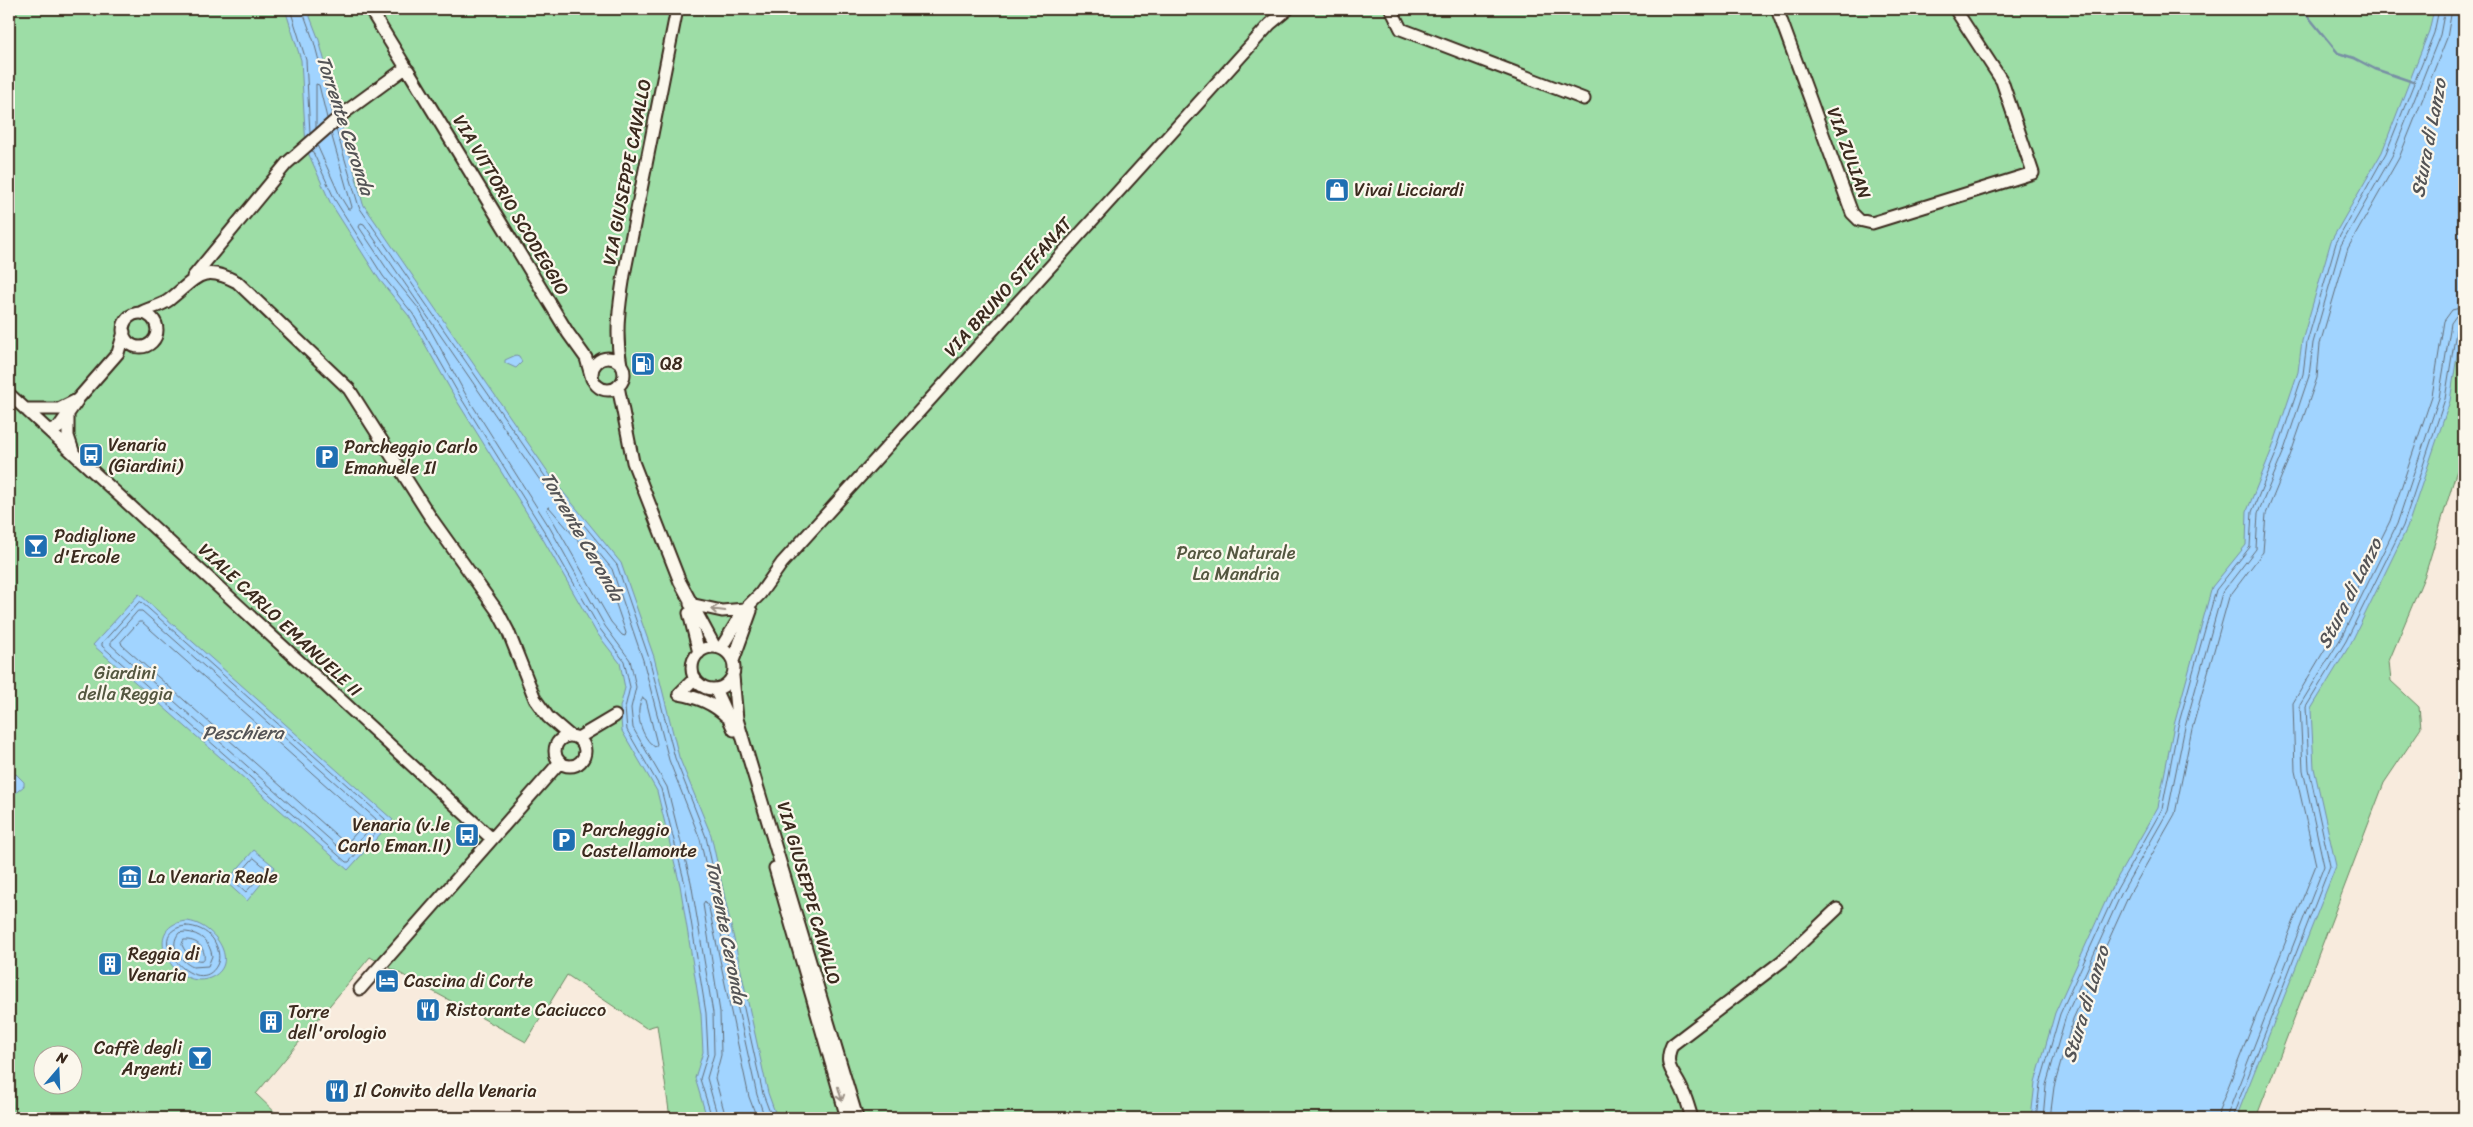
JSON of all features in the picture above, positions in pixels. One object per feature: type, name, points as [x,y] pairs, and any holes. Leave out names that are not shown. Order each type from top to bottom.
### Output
[{"type":"street","name":"VIA VITTORIO SCODEGGIO","points":[[370,9],[568,333],[592,360]]},
{"type":"street","name":"VIA GIUSEPPE CAVALLO","points":[[621,365],[617,343],[618,317],[624,275],[677,9]]},
{"type":"street","name":"VIA BRUNO STEFANAT","points":[[733,661],[742,630],[760,594],[782,562],[1264,30],[1288,9]]},
{"type":"street","points":[[1390,9],[1401,29],[1584,99]]},
{"type":"street","name":"VIA ZULIAN","points":[[1777,9],[1852,213],[1859,220],[1872,223],[2033,173],[2002,81],[1955,9]]},
{"type":"street","points":[[47,428],[77,400],[118,353],[124,326],[130,317],[168,301],[193,278],[287,163],[344,113],[406,68]]},
{"type":"street","points":[[193,278],[210,273],[225,276],[237,282],[349,389],[431,518],[498,612],[508,631],[535,699],[548,717],[577,739],[584,756],[578,763],[567,765],[560,762],[556,753],[557,744],[548,717]]},
{"type":"street","points":[[118,353],[149,344],[153,341],[156,336],[157,326],[168,301]]},
{"type":"street","points":[[140,313],[151,316],[157,326]]},
{"type":"street","points":[[124,332],[128,342],[138,346]]},
{"type":"street","name":"VIA GIUSEPPE CAVALLO","points":[[611,358],[617,343]]},
{"type":"street","points":[[621,411],[607,390],[598,387],[592,379],[592,360],[611,358],[621,365],[624,374],[618,386],[621,411],[633,462],[690,604],[718,648],[733,661],[733,676],[726,685],[676,696]]},
{"type":"street","points":[[607,390],[618,386]]},
{"type":"street","name":"VIALE CARLO EMANUELE II","points":[[9,394],[492,839]]},
{"type":"street","points":[[25,409],[64,411]]},
{"type":"street","points":[[64,411],[68,436],[74,452]]},
{"type":"street","points":[[680,582],[699,652],[692,665],[695,678],[710,688]]},
{"type":"street","name":"VIA BRUNO STEFANAT","points":[[718,648],[745,608],[760,594]]},
{"type":"street","points":[[690,604],[722,611],[745,608]]},
{"type":"street","points":[[699,652],[718,648]]},
{"type":"street","name":"VIA GIUSEPPE CAVALLO","points":[[733,676],[737,719],[857,1118]]},
{"type":"street","points":[[676,696],[695,678]]},
{"type":"street","name":"VIA GIUSEPPE CAVALLO","points":[[710,688],[731,720],[847,1118]]},
{"type":"street","points":[[676,696],[694,697],[716,706],[731,720]]},
{"type":"street","points":[[557,744],[562,738],[577,739],[615,716]]},
{"type":"street","points":[[360,989],[560,762]]},
{"type":"street","points":[[1692,1118],[1683,1090],[1669,1068],[1668,1053],[1672,1045],[1782,961],[1837,908]]},
{"type":"green space","name":"Parco Naturale La Mandria","points":[[9,9],[2464,9],[2464,457],[2456,473],[2425,575],[2389,661],[2391,681],[2419,707],[2421,728],[2384,783],[2256,1118],[670,1118],[657,1025],[646,1028],[567,975],[526,1042],[370,957],[256,1094],[281,1118],[9,1118]]},
{"type":"water","name":"Torrente Ceronda","points":[[285,9],[307,9],[319,40],[363,204],[555,482],[621,563],[654,657],[679,757],[711,835],[768,1093],[777,1118],[707,1118],[695,1078],[703,1052],[701,1014],[680,885],[657,791],[622,731],[620,707],[625,688],[620,663],[596,632],[540,534],[457,401],[409,316],[379,279],[330,202],[306,148],[301,60]]},
{"type":"water","name":"Stura di Lanzo","points":[[2434,9],[2464,9],[2464,311],[2450,401],[2407,528],[2351,643],[2311,709],[2314,768],[2336,866],[2236,1118],[2031,1118],[2035,1083],[2055,1013],[2112,887],[2158,807],[2174,725],[2212,587],[2246,545],[2247,511],[2272,449],[2298,372],[2302,341],[2331,241],[2382,152],[2429,31]]},
{"type":"water","points":[[516,355],[519,356],[522,362],[516,368],[505,363],[505,360]]},
{"type":"water","name":"Peschiera","points":[[139,594],[393,820],[348,870],[93,645]]},
{"type":"water","points":[[16,774],[24,782],[24,786],[13,795],[9,791],[9,778]]},
{"type":"water","points":[[254,850],[275,867],[247,901],[226,882]]},
{"type":"water","points":[[186,921],[197,923],[206,929],[215,936],[221,945],[224,964],[219,972],[210,978],[196,980],[184,976],[167,957],[163,945],[165,934],[172,925]]},
{"type":"waterway","points":[[2302,9],[2338,53],[2354,58],[2375,69],[2413,82]]},
{"type":"place","name":"Vivai Licciardi","points":[[1337,190]]},
{"type":"place","name":"Q8","points":[[643,364]]},
{"type":"place","name":"Venaria (Giardini)","points":[[91,455]]},
{"type":"place","name":"Parcheggio Carlo Emanuele II","points":[[327,457]]},
{"type":"place","name":"Padiglione d'Ercole","points":[[36,546]]},
{"type":"place","name":"Venaria (v.le Carlo Eman.II)","points":[[467,835]]},
{"type":"place","name":"Parcheggio Castellamonte","points":[[564,840]]},
{"type":"place","name":"La Venaria Reale","points":[[130,877]]},
{"type":"place","name":"Reggia di Venaria","points":[[110,964]]},
{"type":"place","name":"Cascina di Corte","points":[[387,981]]},
{"type":"place","name":"Ristorante Caciucco","points":[[428,1010]]},
{"type":"place","name":"Torre dell'orologio","points":[[271,1022]]},
{"type":"place","name":"Caffè degli Argenti","points":[[200,1058]]},
{"type":"place","name":"Il Convito della Venaria","points":[[337,1091]]},
{"type":"park label","name":"Giardini della Reggia","points":[[125,683]]}]
